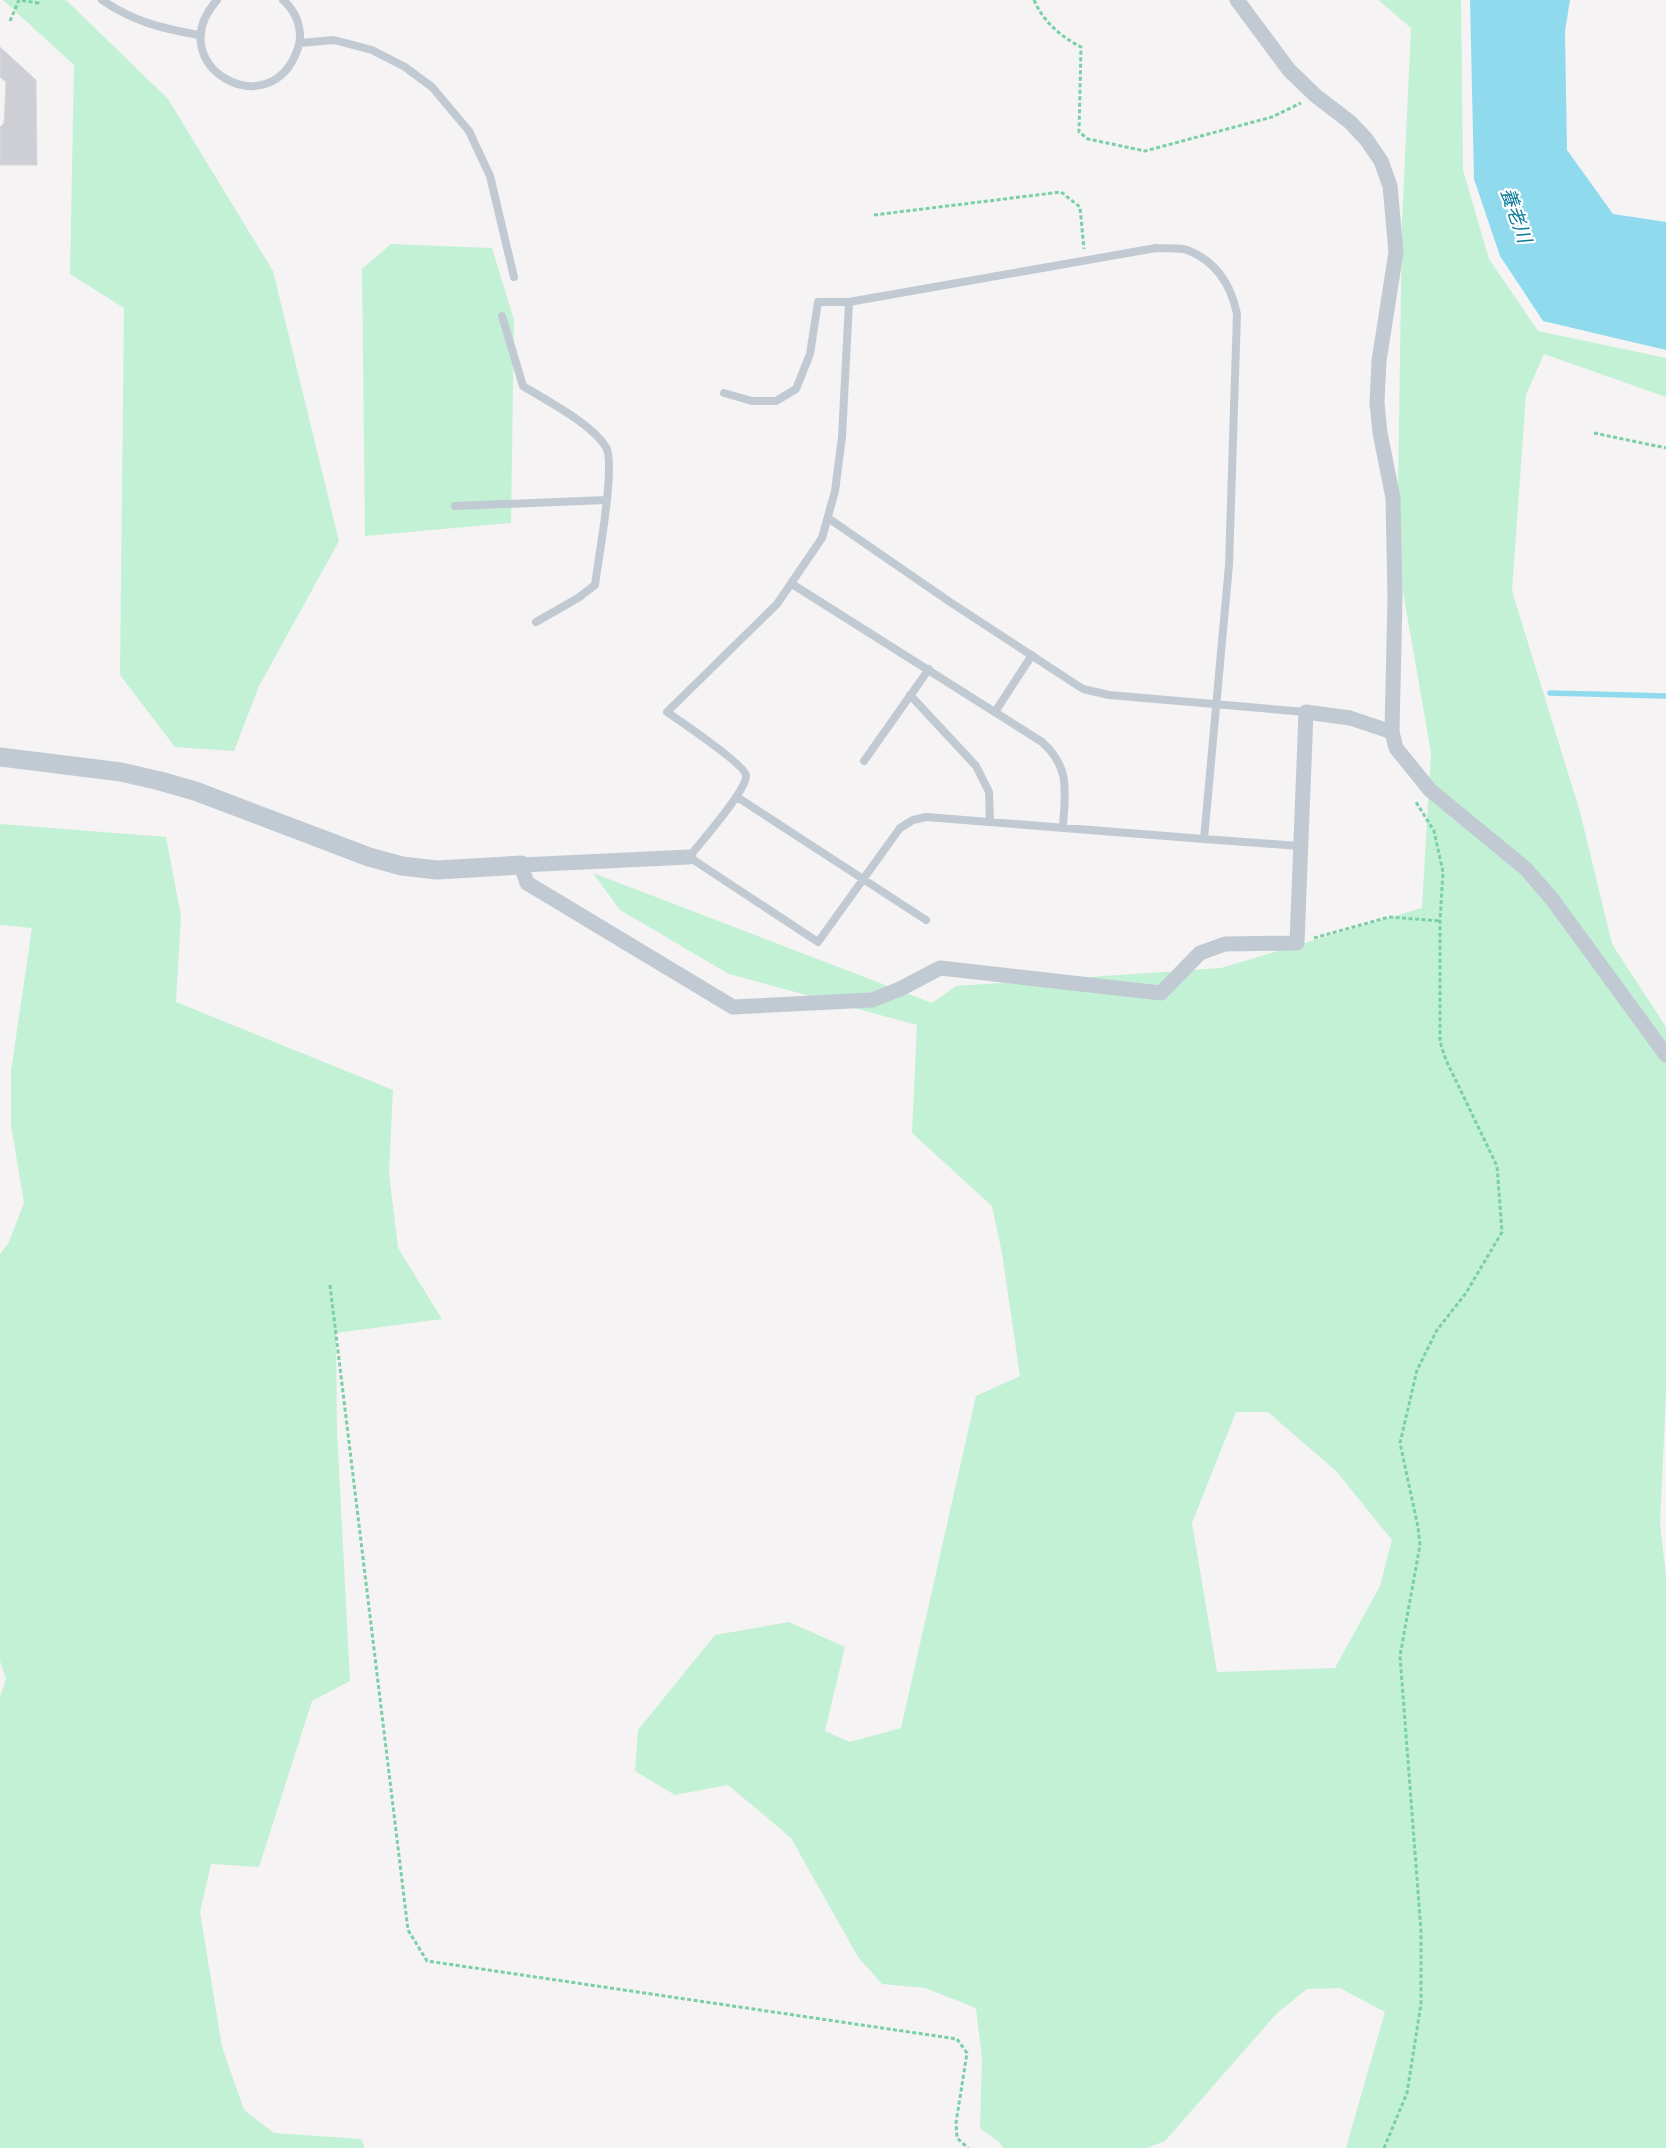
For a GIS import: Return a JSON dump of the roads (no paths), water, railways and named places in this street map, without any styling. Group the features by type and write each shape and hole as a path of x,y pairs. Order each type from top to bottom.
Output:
{"street":[{"path":"1237,0 1289,70 1316,96 1350,122 1366,139 1381,161 1390,186 1396,252 1379,361 1377,403 1380,433 1393,498 1395,598 1392,732 1396,748 1430,790 1526,869 1552,899 1666,1055"},
{"path":"521,865 527,883 733,1007 872,1000 900,989 940,968 1161,993 1200,953 1225,944 1296,943 1306,712 1350,718 1392,732"},
{"path":"0,757 96,768 160,781 195,791 368,857 402,866 437,870 689,857"}],"lane":[{"path":"102,0 132,18 162,29 199,35"},
{"path":"217,0 206,12 199,35 202,49 210,67 225,80 244,86 263,85 281,77 294,62 300,43 299,24 290,6 283,0"},
{"path":"300,43 334,40 372,50 405,67 432,87 469,131 490,176 514,277"},
{"path":"724,393 752,401 776,401 796,389 810,354 818,302 849,302 1156,248 1185,250 1206,259 1221,274 1232,293 1237,314 1229,566 1204,839"},
{"path":"849,302 842,437 835,491 822,538 777,604 667,712 742,768 746,774 745,784 689,857 818,942 900,828 913,820 926,817 1299,846"},
{"path":"502,316 523,386 584,424 606,447 608,463 606,500 595,585 578,598 536,622"},
{"path":"455,506 606,500"},
{"path":"828,518 1083,689 1109,695 1306,712"},
{"path":"792,584 929,669 1042,742 1054,752 1061,766 1066,784 1063,827"},
{"path":"995,712 1032,655"},
{"path":"864,761 929,669"},
{"path":"910,695 976,766 989,792 990,822"},
{"path":"736,796 926,920"}],"water":[{"name":"養老川","path":"1470,0 1570,0 1565,31 1567,150 1613,214 1666,222 1666,350 1543,321 1500,256 1474,179"}],"waterway":[{"path":"1550,693 1666,696"}]}
